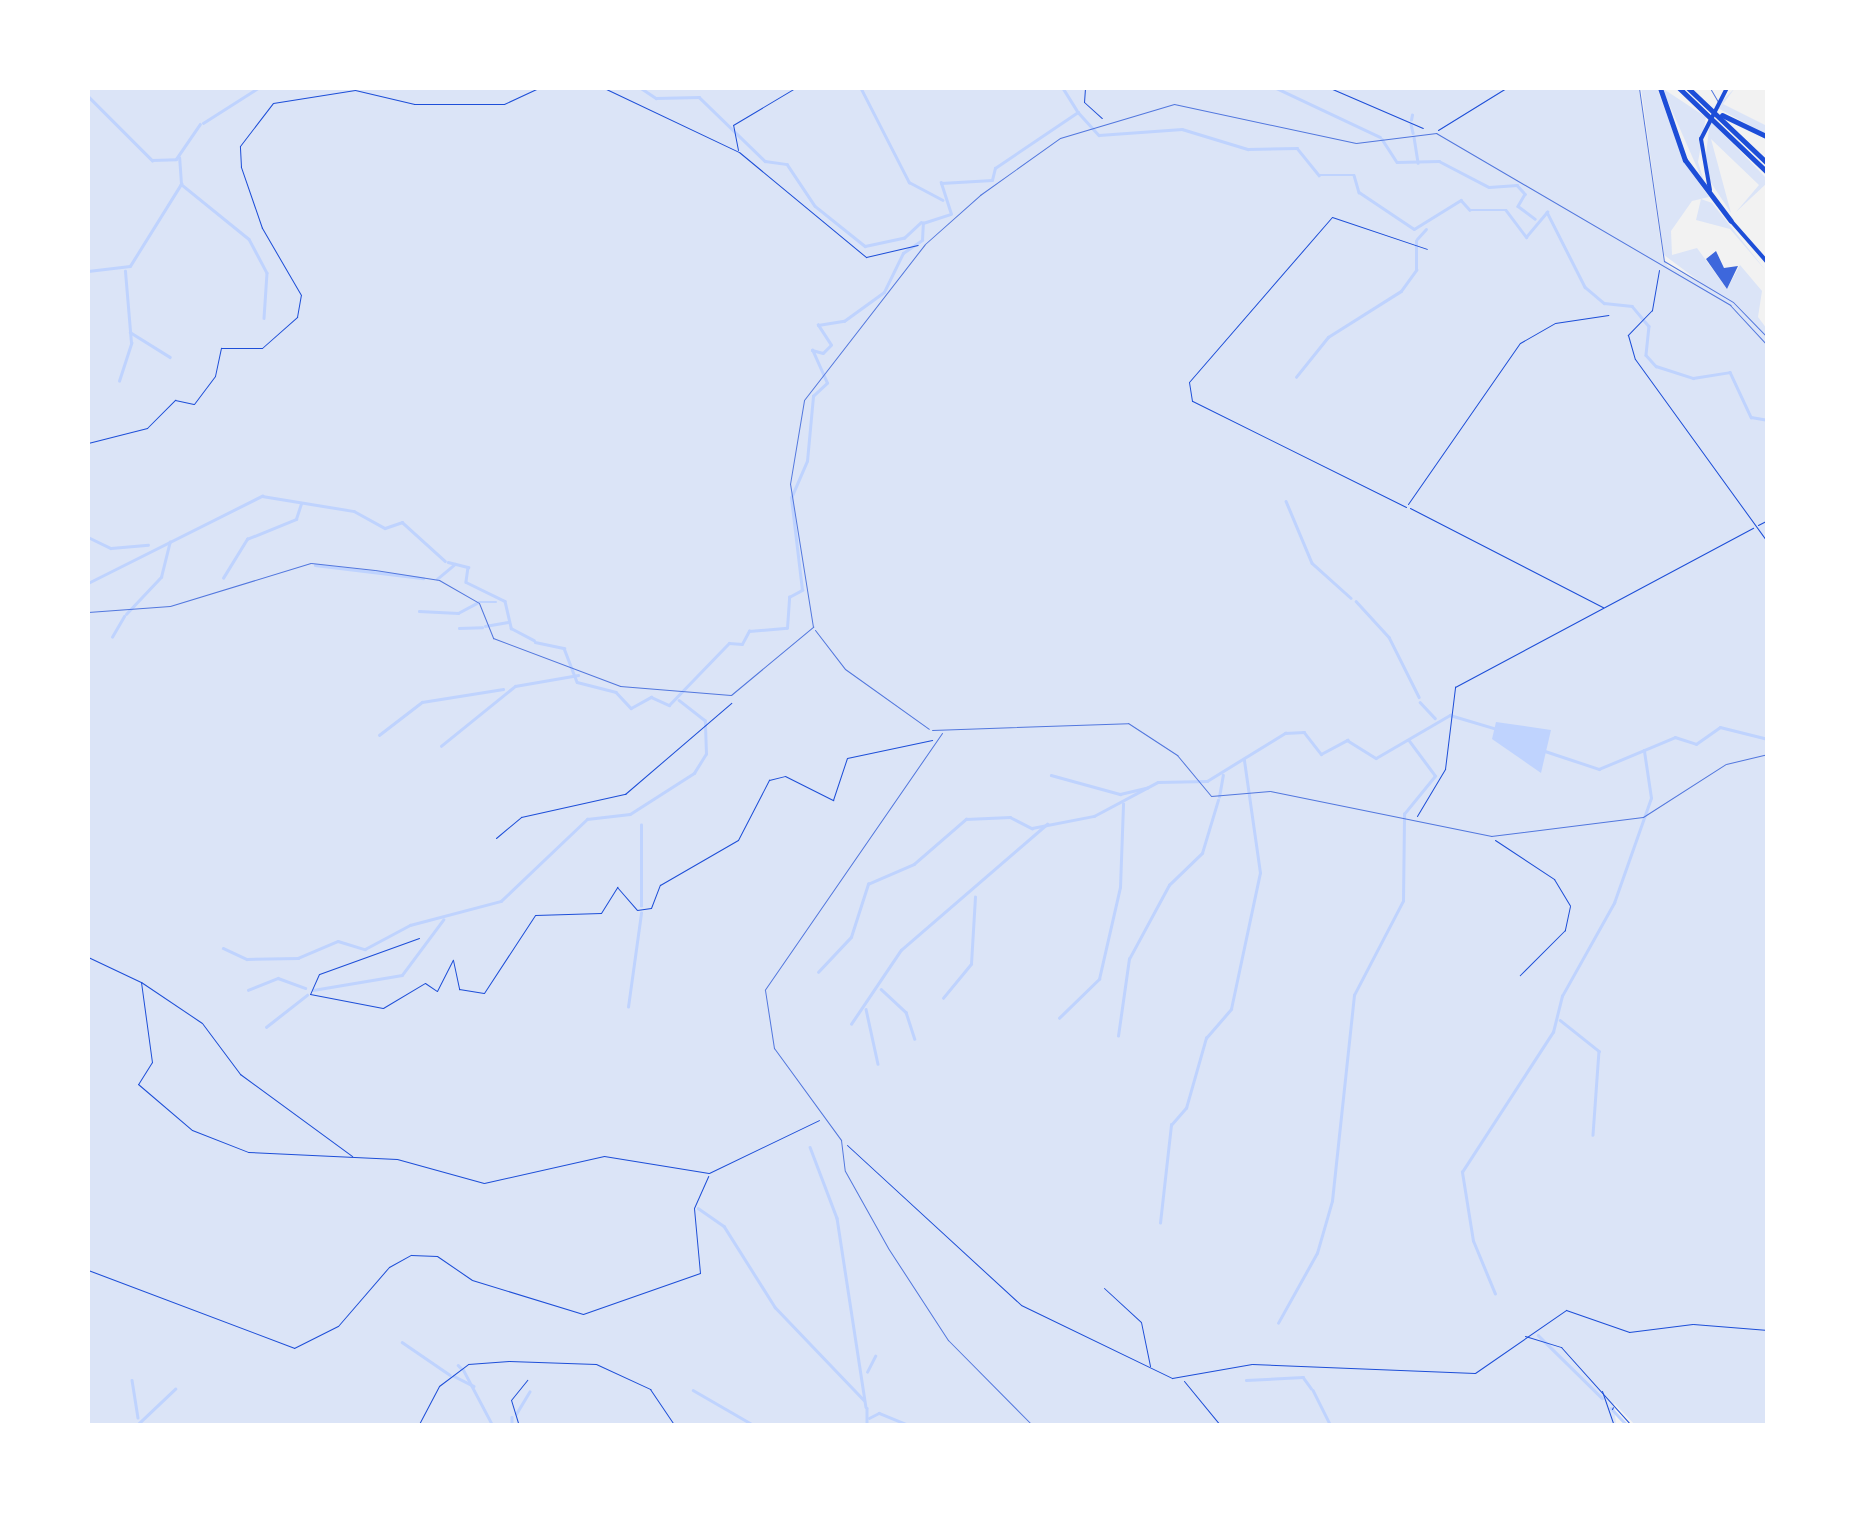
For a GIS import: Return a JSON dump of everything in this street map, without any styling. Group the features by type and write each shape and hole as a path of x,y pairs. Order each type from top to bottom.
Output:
{"highway":[{"path":"1660,88 1685,160 1732,221"},
{"path":"1679,88 1704,103"},
{"path":"1688,88 1768,164"},
{"path":"1720,118 1768,138"},
{"path":"1720,118 1768,173"}],"main road":[{"path":"1726,89 1700,158 1732,221 1768,262"}],"street":[{"path":"1640,88 1664,260 1733,302 1768,338"},
{"path":"1710,88 1718,102"},
{"path":"1768,346 1730,305 1659,267 1436,133 1356,142 1180,103 1094,124 1051,142 925,244 800,410 792,492 813,627 845,669 932,730 1128,723 1178,756 1198,787 1220,798 1245,794 1341,802 1407,825 1491,836 1644,816 1726,764 1768,754"},
{"path":"88,612 170,606 300,565 375,570 439,580 478,604 493,638 574,664 631,690 688,688 734,692 813,627"},
{"path":"932,730 935,739"},
{"path":"944,731 765,984 774,1048 806,1086 818,1120 841,1140 845,1171 948,1340 1033,1426"},
{"path":"888,1426 896,1426"}],"path":[{"path":"88,443 147,428 175,400 194,404 216,376 222,348 262,348 297,317 301,295 262,228 241,167 240,146 274,104 354,90 414,104 504,104 538,88"},
{"path":"604,88 740,152 866,256 916,245"},
{"path":"740,152 733,124 795,88"},
{"path":"1085,88 1084,102 1104,121"},
{"path":"1330,88 1429,132"},
{"path":"1436,133 1506,88"},
{"path":"1427,249 1332,217 1189,382 1192,401 1603,607"},
{"path":"1659,267 1645,318 1628,336 1643,373 1768,543"},
{"path":"1406,507 1520,343 1555,323 1608,316"},
{"path":"1407,825 1442,780 1456,718 1454,687 1768,520"},
{"path":"496,838 521,818 625,794 708,723 734,692"},
{"path":"418,938 319,974 310,994 383,1008 425,983 437,991 453,960 459,989 484,993 534,916 601,913 617,887 638,910 651,908 660,885 738,840 770,780 785,776 833,800 847,758 935,739"},
{"path":"1491,836 1568,898 1565,930 1520,976"},
{"path":"88,957 141,982 202,1022 240,1074 354,1158"},
{"path":"141,982 152,1062 138,1084 189,1128 248,1152 354,1158 484,1182 604,1156 709,1173 818,1120"},
{"path":"841,1140 1021,1305 1150,1369 1182,1379 1252,1364 1444,1378 1486,1370 1522,1336 1566,1310 1629,1332 1768,1330"},
{"path":"88,1270 294,1348 338,1326 411,1255 437,1256 472,1280 583,1314 700,1273 694,1208 709,1173"},
{"path":"1104,1288 1141,1322 1150,1369"},
{"path":"1522,1336 1545,1335 1611,1399 1632,1426"},
{"path":"418,1426 438,1386 468,1364 588,1363 650,1389 675,1426"},
{"path":"1182,1379 1221,1426"},
{"path":"519,1426 510,1400 527,1380"},
{"path":"1601,1389 1614,1426"},
{"path":"1605,1402 1611,1399"}],"shaded area":[{"path":"88,88 1639,88 1663,259 1668,266 1703,284 1664,255 1641,88 1657,88 1684,162 1709,197 1692,201 1671,231 1672,255 1697,248 1727,289 1740,265 1762,291 1758,317 1767,329 1767,1425 1635,1425 1614,1403 1616,1425 88,1425"},
{"path":"1662,88 1706,117 1698,162 1706,188"},
{"path":"1735,88 1723,104 1767,126 1767,135 1716,107"},
{"path":"1710,120 1767,179 1736,212 1759,185 1711,139 1731,213 1704,172"},
{"path":"1701,199 1712,203 1767,272 1730,229 1696,220"}],"water":[{"path":"1496,722 1551,730 1541,773 1492,739"}],"building":[{"path":"1716,251 1724,268 1738,266 1727,289 1706,259"}],"waterway":[{"path":"203,123 258,88"},
{"path":"641,88 656,98 699,97 765,161 787,164 815,206 865,246 904,238 921,222"},
{"path":"861,88 909,182 943,200"},
{"path":"1063,88 1077,110"},
{"path":"1276,88 1380,137"},
{"path":"88,96 152,160 176,159 200,124"},
{"path":"535,642 564,648 577,682 616,692 631,708 651,697 669,705 729,643 742,644 749,631 787,628 789,597 802,590 791,498 807,461 813,396 827,383 812,350 823,353 831,345 818,325 844,321 884,292 903,253 922,240 923,223 951,214 941,183 992,180 995,168 1078,112 1099,135 1182,129 1248,149 1297,148 1319,175 1354,175 1359,192 1414,229 1461,200 1470,210 1506,210 1526,237 1547,212 1585,287 1604,303 1632,306 1649,326 1646,355 1656,366 1693,378 1730,372 1751,417 1768,420"},
{"path":"1411,120 1412,115"},
{"path":"1411,124 1413,133"},
{"path":"1414,137 1418,163"},
{"path":"1382,139 1397,162 1439,161 1489,187 1517,185 1525,194 1518,206 1535,219"},
{"path":"88,271 130,266 181,184 179,158"},
{"path":"181,184 249,239 267,273 264,318"},
{"path":"1417,239 1426,229"},
{"path":"1296,377 1328,337 1401,291 1416,270 1416,241"},
{"path":"119,381 131,343 125,271"},
{"path":"130,332 170,357"},
{"path":"88,583 262,496 354,511 385,528 402,522 445,561"},
{"path":"1286,501 1312,563 1351,598"},
{"path":"223,578 247,539 296,519 301,504"},
{"path":"88,537 111,548 148,545"},
{"path":"126,614 161,577 170,542"},
{"path":"448,562 468,567 466,582 505,601 511,628 534,640"},
{"path":"437,579 455,564"},
{"path":"315,565 423,578"},
{"path":"1356,601 1389,637 1419,697"},
{"path":"479,602 496,602"},
{"path":"419,611 458,613 477,603"},
{"path":"112,637 124,616"},
{"path":"485,626 508,622"},
{"path":"459,628 482,627"},
{"path":"441,746 515,686 578,675"},
{"path":"379,735 422,702 503,689"},
{"path":"223,948 247,959 298,958 338,941 365,949 410,925 501,901 587,819 630,814 694,773 706,754 705,721 679,701"},
{"path":"1420,702 1435,718"},
{"path":"818,972 851,937 868,884 914,864 966,819 1010,817 1032,828 1094,816 1158,782 1207,781 1285,733 1304,732 1321,754 1347,740 1376,758 1450,715 1497,729"},
{"path":"1545,751 1599,769 1675,737 1696,744 1720,727 1768,739"},
{"path":"1278,1323 1317,1253 1332,1201 1354,995 1403,901 1404,814 1435,776 1409,741"},
{"path":"1495,1294 1473,1241 1462,1172 1553,1032 1562,996 1614,903 1651,798 1644,751"},
{"path":"1160,1223 1171,1125 1186,1108 1206,1038 1231,1009 1260,873 1244,760"},
{"path":"1051,775 1120,794 1147,788"},
{"path":"1219,797 1223,775"},
{"path":"1118,1036 1129,959 1169,885 1202,853 1218,800"},
{"path":"1059,1018 1099,979 1120,887 1123,804"},
{"path":"851,1024 901,950 1047,824"},
{"path":"641,825 641,906"},
{"path":"943,998 971,964 975,897"},
{"path":"628,1007 641,913"},
{"path":"313,990 402,975 443,920"},
{"path":"248,990 278,978 305,988"},
{"path":"881,989 906,1012 915,1039"},
{"path":"266,1027 307,995"},
{"path":"866,1009 878,1064"},
{"path":"1560,1020 1599,1051 1593,1135"},
{"path":"810,1147 837,1218 866,1407"},
{"path":"698,1208 724,1226 775,1307 864,1400"},
{"path":"1538,1335 1602,1398"},
{"path":"402,1342 450,1375"},
{"path":"867,1372 875,1356"},
{"path":"458,1365 461,1368"},
{"path":"463,1369 493,1426"},
{"path":"454,1376 474,1386"},
{"path":"1246,1380 1303,1377 1311,1388"},
{"path":"132,1380 138,1418"},
{"path":"136,1426 175,1389"},
{"path":"693,1390 755,1426"},
{"path":"1313,1390 1331,1426"},
{"path":"516,1414 529,1392"},
{"path":"867,1408 867,1426"},
{"path":"1611,1408 1628,1426"},
{"path":"869,1418 879,1413 911,1426"},
{"path":"512,1417 512,1426"}]}
